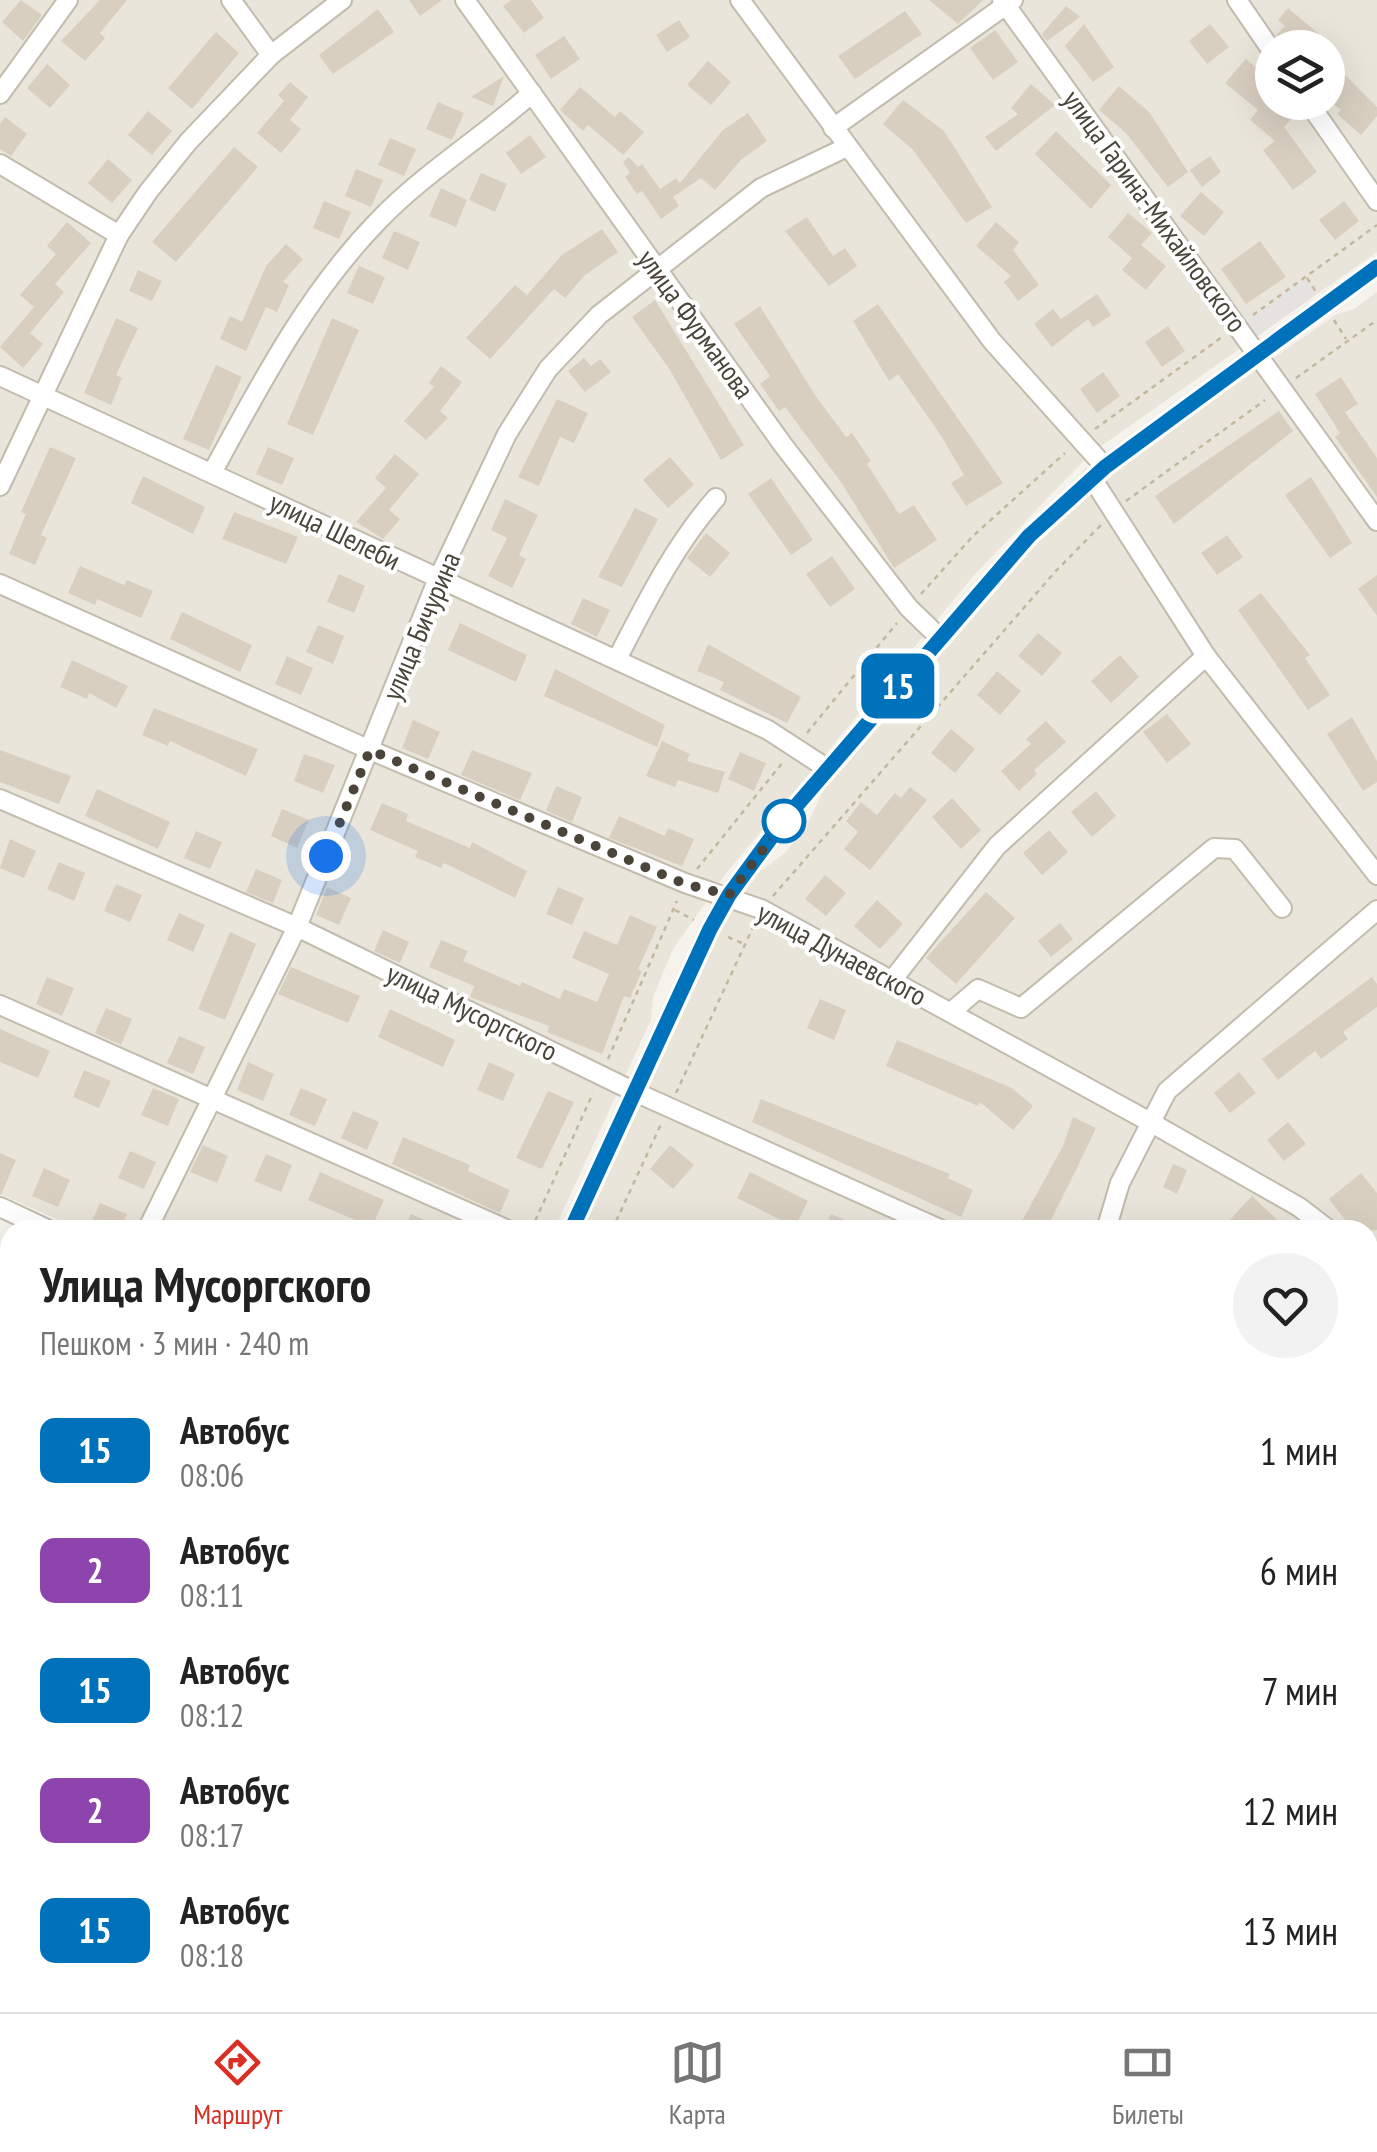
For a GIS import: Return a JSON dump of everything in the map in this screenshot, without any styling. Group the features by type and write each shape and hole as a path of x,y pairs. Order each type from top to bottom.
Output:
{"street":[{"path":"0,94 68,0"},
{"path":"231,0 271,56"},
{"path":"0,486 120,235 188,142 271,56 342,0"},
{"name":"улица Фурманова","path":"466,0 783,445 909,608 939,637"},
{"path":"740,0 992,341 1099,473 1115,512 1206,656 1377,876"},
{"path":"1237,0 1258,30"},
{"path":"833,128 1007,2"},
{"name":"улица Гарина-Михайловского","path":"1007,2 1377,521"},
{"path":"213,471 290,332 331,272 409,192 532,93"},
{"path":"1320,120 1377,202"},
{"name":"улица Бичурина","path":"153,1220 297,926 437,581 507,434 548,369 600,315 760,188 847,148"},
{"path":"0,164 120,235"},
{"path":"577,1220 729,895 828,769 1029,536 1099,473 1258,352 1377,268"},
{"name":"улица Шелеби","path":"0,376 213,471 437,581 768,730 828,769"},
{"path":"617,659 654,588 695,522 716,498"},
{"name":"улица Дунаевского","path":"0,584 370,750 685,884 729,895 761,909 1150,1122 1299,1206 1316,1220"},
{"path":"890,983 997,846 1206,656"},
{"name":"улица Мусоргского","path":"0,799 297,926 636,1092 920,1220"},
{"path":"951,1012 978,989 1021,1008 1214,848 1235,849 1282,908"},
{"path":"1109,1220 1120,1183 1167,1090 1377,910"},
{"path":"0,1004 486,1220"},
{"path":"0,1207 28,1220"}],"path":[{"path":"617,1220 761,909 1054,572 1115,512 1377,320"}],"shaded area":[{"path":"0,0 1377,0 1377,252 1090,454 976,573 727,872 673,949 653,997 651,1020 559,1220 58,1220 0,1194"},
{"path":"1304,280 1315,295 1253,339 1242,325"},
{"path":"1377,292 1377,1220 586,1220 715,940 751,878 785,853 806,827 823,791 1037,544 1126,462 1335,315 1354,309"}],"building":[{"path":"21,0 42,15 23,41 2,22"},
{"path":"100,0 127,0 100,33 105,38 85,61 61,41"},
{"path":"409,0 442,0 420,16"},
{"path":"511,0 531,0 544,18 524,33 503,6"},
{"path":"929,0 983,0 958,24"},
{"path":"1066,6 1080,17 1047,41 1042,34"},
{"path":"1288,8 1314,30 1281,30 1285,26 1278,20"},
{"path":"378,9 394,32 333,74 319,55"},
{"path":"905,11 922,34 855,79 838,56"},
{"path":"679,20 690,37 667,52 656,35"},
{"path":"1084,24 1114,67 1093,82 1065,46"},
{"path":"1210,24 1229,47 1207,64 1189,41"},
{"path":"995,30 1018,62 993,80 970,48"},
{"path":"216,32 239,53 192,109 168,88"},
{"path":"564,36 580,59 551,79 535,55"},
{"path":"1246,59 1255,67 1255,108 1225,83"},
{"path":"708,61 731,82 711,105 687,85"},
{"path":"47,64 70,85 50,108 27,88"},
{"path":"1345,75 1377,107 1377,116 1361,135 1344,120"},
{"path":"504,76 493,106 471,97"},
{"path":"290,82 308,97 290,120 301,129 281,153 257,133 284,101 278,95"},
{"path":"1031,84 1055,105 996,151 985,137 1018,114 1011,108"},
{"path":"1119,86 1149,112 1188,172 1168,187 1126,133 1099,110"},
{"path":"580,87 615,117 620,111 644,132 623,155 588,125 583,131 560,110"},
{"path":"903,100 944,131 992,207 966,223 913,150 883,124"},
{"path":"438,102 464,113 452,140 426,129"},
{"path":"148,111 172,131 152,155 128,135"},
{"path":"748,113 767,141 742,159 715,190 701,178 673,197 679,206 661,219 642,191 637,194 625,177 630,173 623,162 629,157 638,167 642,164 660,189 676,178 680,183 723,130"},
{"path":"1255,114 1255,120 1290,120 1284,127 1317,172 1293,190 1263,150 1275,141 1250,120"},
{"path":"5,117 27,134 11,156 0,149 0,124"},
{"path":"1056,131 1111,185 1091,209 1035,154"},
{"path":"530,135 546,157 521,174 506,153"},
{"path":"390,138 416,149 404,176 378,165"},
{"path":"234,147 258,167 176,262 152,242"},
{"path":"1210,156 1221,172 1202,187 1190,170"},
{"path":"108,159 132,180 112,203 88,183"},
{"path":"356,169 383,180 371,207 345,196"},
{"path":"481,173 507,184 495,212 469,200"},
{"path":"441,188 467,200 456,227 429,216"},
{"path":"1201,192 1224,212 1204,236 1180,216"},
{"path":"324,201 351,212 339,239 313,228"},
{"path":"1344,201 1359,221 1335,240 1319,220"},
{"path":"1128,213 1152,233 1141,245 1166,266 1146,290 1122,270 1132,258 1108,237"},
{"path":"807,217 833,256 845,248 857,266 829,286 785,231"},
{"path":"67,222 91,243 55,284 64,292 30,333 43,344 23,368 0,347 34,307 20,295 56,254 47,246"},
{"path":"996,222 1019,242 1013,250 1039,285 1018,301 1004,282 1011,276 976,246"},
{"path":"602,229 618,252 585,275 565,298 554,289 490,359 466,338 515,285 527,295 562,255"},
{"path":"394,231 420,242 408,270 382,258"},
{"path":"1260,241 1286,277 1246,304 1221,269"},
{"path":"286,244 303,259 283,282 289,285 277,312 266,307 246,351 220,339 230,316 242,322 266,266"},
{"path":"359,266 385,277 373,304 347,293"},
{"path":"138,270 162,281 152,301 129,291"},
{"path":"1097,294 1111,315 1093,327 1088,319 1052,347 1034,324 1053,309 1061,319"},
{"path":"655,300 744,445 721,460 670,370 632,317"},
{"path":"878,304 1003,483 966,506 951,483 964,475 940,434 898,374 889,381 853,321"},
{"path":"760,306 815,395 846,437 852,433 871,461 867,464 899,514 914,505 937,540 894,568 841,482 785,407 779,411 760,384 770,376 734,324"},
{"path":"116,318 138,328 116,375 122,378 111,405 84,393"},
{"path":"332,318 359,330 313,435 287,424"},
{"path":"1168,326 1185,351 1162,367 1145,342"},
{"path":"584,358 591,366 600,359 611,372 585,392 568,371"},
{"path":"216,365 242,377 209,450 183,439"},
{"path":"441,366 462,382 440,411 448,418 426,440 404,421 434,387 429,383"},
{"path":"1103,372 1120,396 1097,413 1080,389"},
{"path":"1341,377 1358,404 1345,412 1377,458 1377,497 1335,437 1340,433 1315,394"},
{"path":"557,399 588,413 574,443 560,437 539,486 518,477"},
{"path":"1279,411 1293,431 1174,524 1155,496"},
{"path":"50,447 76,458 41,535 47,538 35,565 9,554 26,514 21,512"},
{"path":"268,447 294,458 282,485 256,474"},
{"path":"395,454 419,474 389,510 400,519 383,539 356,522 386,488 375,478"},
{"path":"670,457 694,485 668,508 643,480"},
{"path":"143,476 205,507 193,534 131,503"},
{"path":"1311,477 1352,543 1330,558 1285,495"},
{"path":"771,478 813,540 791,555 748,494"},
{"path":"505,499 538,515 519,555 526,559 512,588 488,576 507,538 491,530"},
{"path":"635,508 658,519 622,587 598,577"},
{"path":"234,512 298,537 286,564 222,539"},
{"path":"706,533 730,553 710,577 687,558"},
{"path":"1227,535 1243,557 1217,575 1201,553"},
{"path":"832,556 855,589 830,607 806,574"},
{"path":"80,566 124,585 127,580 153,591 141,618 97,599 95,605 68,593"},
{"path":"339,574 365,586 354,613 327,602"},
{"path":"1377,575 1377,616 1358,589"},
{"path":"1261,593 1310,655 1305,658 1330,695 1308,710 1238,610"},
{"path":"583,598 610,610 597,637 571,624"},
{"path":"182,612 252,645 240,672 170,639"},
{"path":"460,623 527,655 516,682 448,650"},
{"path":"318,625 344,636 333,664 306,652"},
{"path":"1038,633 1062,653 1042,676 1018,656"},
{"path":"708,644 801,697 787,723 720,690 724,682 697,671"},
{"path":"1120,655 1139,677 1111,703 1091,681"},
{"path":"287,656 313,668 301,695 275,684"},
{"path":"72,660 128,686 116,708 89,693 87,699 60,687"},
{"path":"555,669 665,725 657,747 544,696"},
{"path":"997,671 1021,691 1000,715 977,695"},
{"path":"154,708 258,749 246,776 170,741 168,746 142,735"},
{"path":"1167,714 1191,744 1167,763 1143,732"},
{"path":"1352,717 1377,761 1377,782 1363,791 1327,734"},
{"path":"413,720 440,732 428,759 402,748"},
{"path":"1046,721 1066,742 1034,770 1037,774 1019,791 1001,771 1031,744 1026,739"},
{"path":"951,729 975,749 955,773 931,753"},
{"path":"662,741 690,754 687,761 725,772 718,793 678,780 675,787 646,776"},
{"path":"0,750 71,776 59,804 0,782"},
{"path":"472,750 532,773 520,800 461,775"},
{"path":"740,752 766,763 754,791 728,779"},
{"path":"304,754 335,765 323,793 294,781"},
{"path":"556,786 582,797 572,822 546,811"},
{"path":"910,787 927,800 870,870 844,849 858,832 846,821 861,802 877,815 895,793 901,798"},
{"path":"97,789 170,822 158,849 85,816"},
{"path":"1096,791 1116,816 1092,837 1071,812"},
{"path":"952,798 981,830 961,849 932,817"},
{"path":"382,803 408,814 406,821 470,848 472,842 527,871 515,898 444,863 441,868 415,857 418,851 370,830"},
{"path":"282,809 309,820 297,848 271,836"},
{"path":"619,816 665,836 668,828 694,839 682,866 609,838"},
{"path":"1049,830 1068,852 1042,875 1023,853"},
{"path":"196,831 222,842 210,869 184,858"},
{"path":"10,839 36,851 24,878 0,868"},
{"path":"59,862 85,873 74,901 47,889"},
{"path":"256,869 282,880 273,903 246,892"},
{"path":"825,875 846,893 826,916 805,899"},
{"path":"116,884 142,895 130,922 104,911"},
{"path":"327,887 351,898 339,925 316,915"},
{"path":"558,887 584,898 572,925 546,914"},
{"path":"986,892 1015,918 956,984 926,958"},
{"path":"877,900 903,924 880,949 854,926"},
{"path":"179,913 205,925 193,952 167,940"},
{"path":"630,915 657,927 638,969 642,971 630,998 624,996 602,1054 547,1032 549,1026 470,997 474,986 429,967 441,940 468,951 463,961 520,986 522,982 560,999 564,989 597,1002 609,974 572,958 584,931 617,945"},
{"path":"1060,923 1073,939 1051,957 1038,941"},
{"path":"383,930 409,942 400,963 374,951"},
{"path":"230,932 256,944 225,1020 198,1009"},
{"path":"291,967 360,996 348,1023 278,994"},
{"path":"47,977 74,988 62,1016 36,1004"},
{"path":"1372,977 1377,984 1377,1007 1343,1032 1348,1039 1321,1059 1315,1051 1278,1080 1262,1059"},
{"path":"820,999 846,1010 834,1040 807,1028"},
{"path":"106,1008 132,1019 121,1045 95,1033"},
{"path":"390,1009 455,1040 443,1067 378,1037"},
{"path":"0,1029 50,1051 38,1078 0,1062"},
{"path":"179,1036 205,1047 193,1074 167,1063"},
{"path":"897,1040 1012,1088 1033,1106 1013,1130 980,1102 978,1106 886,1066"},
{"path":"248,1062 274,1074 263,1101 237,1090"},
{"path":"489,1062 515,1074 503,1101 477,1090"},
{"path":"84,1070 111,1081 99,1108 73,1097"},
{"path":"1239,1072 1256,1093 1230,1113 1214,1093"},
{"path":"153,1088 179,1099 168,1126 141,1115"},
{"path":"301,1088 327,1099 315,1126 289,1115"},
{"path":"548,1091 574,1102 542,1169 516,1158"},
{"path":"761,1099 950,1174 948,1178 973,1190 961,1217 752,1122"},
{"path":"353,1111 379,1122 367,1150 341,1138"},
{"path":"1073,1117 1096,1128 1051,1220 1022,1220 1063,1146"},
{"path":"1288,1122 1306,1144 1284,1161 1267,1140"},
{"path":"403,1137 470,1165 468,1171 510,1190 500,1213 392,1164"},
{"path":"203,1145 228,1156 217,1183 190,1172"},
{"path":"670,1145 694,1165 673,1189 650,1169"},
{"path":"130,1151 156,1162 144,1189 118,1178"},
{"path":"0,1153 16,1160 1,1195 0,1195"},
{"path":"266,1154 292,1165 281,1192 254,1181"},
{"path":"1173,1164 1187,1170 1177,1194 1163,1187"},
{"path":"44,1168 70,1180 58,1207 32,1196"},
{"path":"320,1172 384,1200 375,1220 355,1220 308,1200"},
{"path":"750,1172 808,1201 798,1220 781,1220 737,1198"},
{"path":"1361,1173 1377,1193 1377,1220 1345,1220 1329,1199"},
{"path":"1252,1196 1277,1220 1230,1220"},
{"path":"100,1203 127,1214 124,1220 92,1220"}],"bus line":[{"name":"15","path":"576,1220 710,929 752,861 784,820 1029,536 1105,467 1377,267"}],"route":[{"path":"326,856 370,750 685,884 729,895 784,821"}]}
